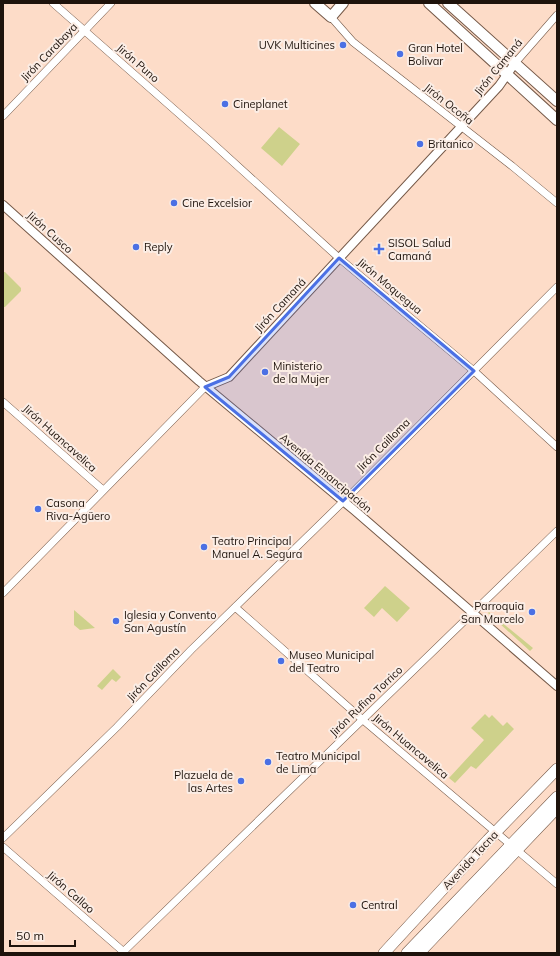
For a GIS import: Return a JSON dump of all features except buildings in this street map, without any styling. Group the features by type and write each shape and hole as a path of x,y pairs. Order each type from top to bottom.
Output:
{"main road":[{"path":"315,3 331,18 343,3"},
{"path":"429,3 557,120"},
{"path":"448,3 557,100"},
{"name":"Avenida Tacna","path":"384,953 494,831 557,769"},
{"name":"Avenida Tacna","path":"419,953 514,848 557,797"},
{"name":"Avenida Tacna","path":"407,953 557,808"}],"street":[{"name":"Jirón Puno","path":"53,3 209,140"},
{"name":"Jirón Carabaya","path":"3,116 111,3"},
{"name":"Jirón Camaná","path":"3,593 205,387 229,377 499,86 508,74 514,62 557,15"},
{"name":"Jirón Ocoña","path":"331,18 353,42 557,203"},
{"name":"Jirón Moquegua","path":"209,140 339,258 474,371 557,447"},
{"name":"Jirón Cusco","path":"3,205 82,275"},
{"name":"Avenida Emancipación","path":"82,275 205,387 343,501 557,686"},
{"name":"Jirón Cailloma","path":"3,838 117,727 235,606 343,501 557,287"},
{"name":"Jirón Huancavelica","path":"3,402 103,490"},
{"name":"Jirón Rufino Torrico","path":"124,953 557,531"},
{"name":"Jirón Huancavelica","path":"235,606 363,720 557,884"},
{"name":"Jirón Callao","path":"3,847 124,953"}],"highlighted area":[{"path":"339,258 474,371 343,501 205,387 229,377"}],"green space":[{"path":"279,127 300,144 282,166 261,148"},
{"path":"3,272 5,272 21,288 21,291 5,307 3,307"},
{"path":"385,586 410,608 397,622 382,608 374,617 364,608"},
{"path":"74,610 95,628 80,630 74,625"},
{"path":"489,612 533,648 530,651 488,613"},
{"path":"113,669 121,677 116,682 112,679 102,690 97,686"},
{"path":"485,714 489,718 492,715 503,726 507,722 514,729 476,769 471,766 455,783 449,778 484,740 471,728"}],"place":[{"name":"UVK Multicines","path":"343,45"},
{"name":"Gran Hotel Bolivar","path":"400,54"},
{"name":"Cineplanet","path":"225,104"},
{"name":"Britanico","path":"420,144"},
{"name":"Cine Excelsior","path":"174,203"},
{"name":"Reply","path":"136,247"},
{"name":"SISOL Salud Camaná","path":"379,249"},
{"name":"Ministerio de la Mujer","path":"265,372"},
{"name":"Casona Riva-Agüero","path":"38,509"},
{"name":"Teatro Principal Manuel A. Segura","path":"204,547"},
{"name":"Parroquia San Marcelo","path":"532,612"},
{"name":"Iglesia y Convento San Agustín","path":"116,621"},
{"name":"Museo Municipal del Teatro","path":"281,661"},
{"name":"Teatro Municipal de Lima","path":"268,762"},
{"name":"Plazuela de las Artes","path":"241,781"},
{"name":"Central","path":"353,905"}]}
